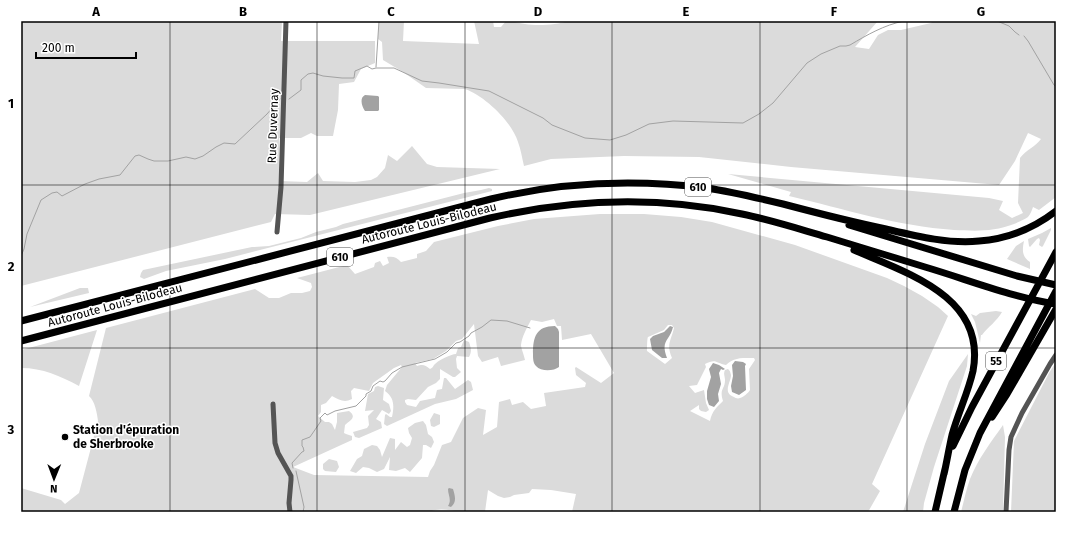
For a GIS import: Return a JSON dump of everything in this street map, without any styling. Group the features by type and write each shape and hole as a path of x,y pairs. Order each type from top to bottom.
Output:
{"highway":[{"name":"Autoroute Louis-Bilodeau","path":"21,321 461,206 530,191 584,184 657,184 691,186 724,191 784,204"},
{"name":"Autoroute Louis-Bilodeau","path":"21,341 485,220 554,206 617,202 650,202 690,205 755,216 825,237"},
{"path":"784,204 894,231 960,242 987,240 1009,235 1034,225 1056,211"},
{"path":"784,204 1024,278 1056,285"},
{"path":"825,237 1015,295 1056,304"},
{"path":"825,237 928,284 951,301 965,319 973,342 973,368 952,435 944,474"},
{"name":"55","path":"934,512 944,474 955,442 965,420 1056,252"},
{"name":"55","path":"954,512 961,483 975,444 993,407 1056,291"},
{"path":"975,444 1007,394 1056,309"}],"street":[{"name":"Rue Duvernay","path":"277,232 281,186 286,21"},
{"path":"1006,512 1008,450 1011,437 1016,424 1056,355"},
{"path":"273,404 276,448 291,476 289,503 290,512"}],"shaded area":[{"path":"21,21 282,21 281,41 375,41 375,63 361,69 354,82 339,84 338,110 333,136 317,136 311,133 301,138 279,138 279,181 307,182 318,173 323,181 355,182 371,180 377,177 385,168 388,155 397,161 412,146 427,164 437,167 500,169 310,215 275,214 271,222 21,286"},
{"path":"379,21 404,21 403,41 479,44 474,21 493,21 494,27 501,27 506,21 530,25 541,25 568,21 878,21 855,47 869,49 878,35 888,30 901,30 931,23 933,21 1056,21 1056,197 1039,210 1033,207 1028,217 1006,227 970,231 954,230 891,221 789,196 791,192 728,174 989,198 1003,201 999,210 1012,218 1023,213 1018,203 1020,158 1041,139 1028,133 1015,161 999,185 791,167 699,157 624,156 551,159 524,166 515,134 504,118 481,97 465,89 426,88 383,60 382,42 378,39"},
{"path":"365,95 379,97 378,111 365,111 362,105 362,98"},
{"path":"489,188 492,189 492,191 225,259 166,271 144,279 140,277 143,270 252,247 269,246 301,238 343,224"},
{"path":"600,214 644,214 681,217 712,222 795,245 887,278 922,296 938,307 948,316 872,484 880,491 868,512 572,512 576,494 532,489 529,493 504,498 488,490 485,512 441,510 430,512 21,512 21,488 61,500 65,504 79,493 98,421 94,404 89,396 106,328 255,289 269,298 279,298 291,293 310,291 312,287 311,283 297,278 347,265 355,274 374,267 375,263 380,261 383,266 389,263 387,257 395,257 401,262 417,258 417,254 426,251 434,242 498,226 534,219","holes":["554,319 557,326 561,326 562,340 591,334 614,373 601,383 576,367 576,375 586,383 585,387 544,393 546,406 531,409 523,402 512,405 510,399 499,402 497,427 483,435 486,410 478,408 463,418 451,442 442,445 428,477 314,475 293,467 352,440 352,436 344,433 345,425 353,417 349,411 337,413 335,430 332,424 325,422 318,416 321,412 321,405 326,403 332,396 344,401 352,399 351,391 354,388 369,391 373,383 394,368 401,365 402,367 387,385 385,391 391,397 393,406 392,417 386,414 385,415 384,424 387,426 435,404 456,399 473,390 471,382 468,380 455,389 446,378 444,378 442,389 437,390 435,398 420,401 416,407 407,405 405,402 405,400 408,399 416,400 428,387 436,383 440,379 440,369 453,377 461,372 457,368 456,359 457,356 469,357 471,353 469,342 464,340 461,347 458,348 456,354 441,360 430,369 424,365 417,366 415,363 433,359 446,351 456,341 462,339 474,324 478,356 482,362 498,357 501,366 525,360 521,345 522,338 531,320 542,322","668,325 672,325 674,328 669,346 672,358 665,364 647,351 647,342 648,337 664,330","740,358 754,358 755,360 749,369 750,390 747,394 743,397 735,398 728,393 731,378 730,371 728,369 725,370 724,373 725,383 722,391 723,401 713,412 710,421 690,411 699,405 699,409 701,411 706,412 709,410 706,403 704,390 695,393 689,386 697,385 706,367 705,364 714,361 726,365"]},
{"path":"1051,228 1042,247 1039,245 1039,238 1030,247 1029,246 1028,239"},
{"path":"1024,241 1023,253 1025,258 1030,262 1030,269 1007,259 1016,246"},
{"path":"80,288 88,288 89,293 30,307"},
{"path":"996,311 1002,312 981,335 980,343 975,322 971,314 976,316 980,313"},
{"path":"555,326 559,332 559,367 551,370 544,370 538,368 533,360 535,338 540,330"},
{"path":"670,326 673,327 672,332 665,344 667,358 662,358 652,350 650,339 653,336 664,332"},
{"path":"97,330 79,386 51,373 37,369 21,368 21,350"},
{"path":"968,354 967,366 934,467 923,512 903,512 925,444 949,381"},
{"path":"735,361 746,364 746,390 739,395 732,392 731,386 733,376 732,365"},
{"path":"1056,362 1056,512 1011,512 1014,441"},
{"path":"713,363 725,369 721,369 719,373 721,384 718,394 719,401 714,407 709,405 707,399 707,391 711,377 709,369"},
{"path":"378,386 384,388 383,400 389,404 391,411 389,414 382,410 376,419 381,422 382,428 359,438 355,437 353,432 367,428 369,425 368,416 374,410 365,411 368,394 374,391 375,387"},
{"path":"434,413 440,415 440,424 434,427 431,426 430,420"},
{"path":"423,421 426,425 428,434 432,437 434,442 431,448 423,445 422,458 410,472 405,468 396,471 389,470 390,457 384,469 377,472 363,467 356,473 350,471 357,459 362,456 364,449 372,445 377,446 382,457 390,438 395,439 395,450 401,442 407,447 410,445 412,438 408,428 415,423"},
{"path":"1003,425 1005,437 1003,512 961,512 967,487 973,472"},
{"path":"329,459 337,461 339,467 336,472 325,471 323,469 323,464"},
{"path":"449,488 453,489 455,496 455,501 451,507 448,506 450,502"}],"waterway":[{"path":"376,67 379,21"},
{"path":"289,99 301,90 301,80 308,74 313,73 323,76 354,78 355,71 367,66 372,69 394,68 422,81 489,91 543,118 552,125 585,138 610,140 626,135 649,124 673,121 743,123 759,114 773,103 807,63 821,54 840,46 850,45 869,34 904,21"},
{"path":"997,21 1009,26 1019,35"},
{"path":"1024,36 1056,87"},
{"path":"21,256 27,234 41,200 52,193 57,192 62,196 85,184 99,179 120,175 135,156 139,155 154,161 168,161 186,157 195,159 203,156 224,143 235,144 267,114 280,99"},
{"path":"293,468 292,463 304,451 302,440 310,437 321,421 320,418 325,413 327,415 335,411 356,406 366,396 366,394 371,391 373,386 380,381 385,381 392,373 402,367 435,359 491,320 507,321 530,328"},
{"path":"296,471 304,507 303,512"}],"place":[{"name":"Station d'épuration de Sherbrooke","path":"65,437"}]}
